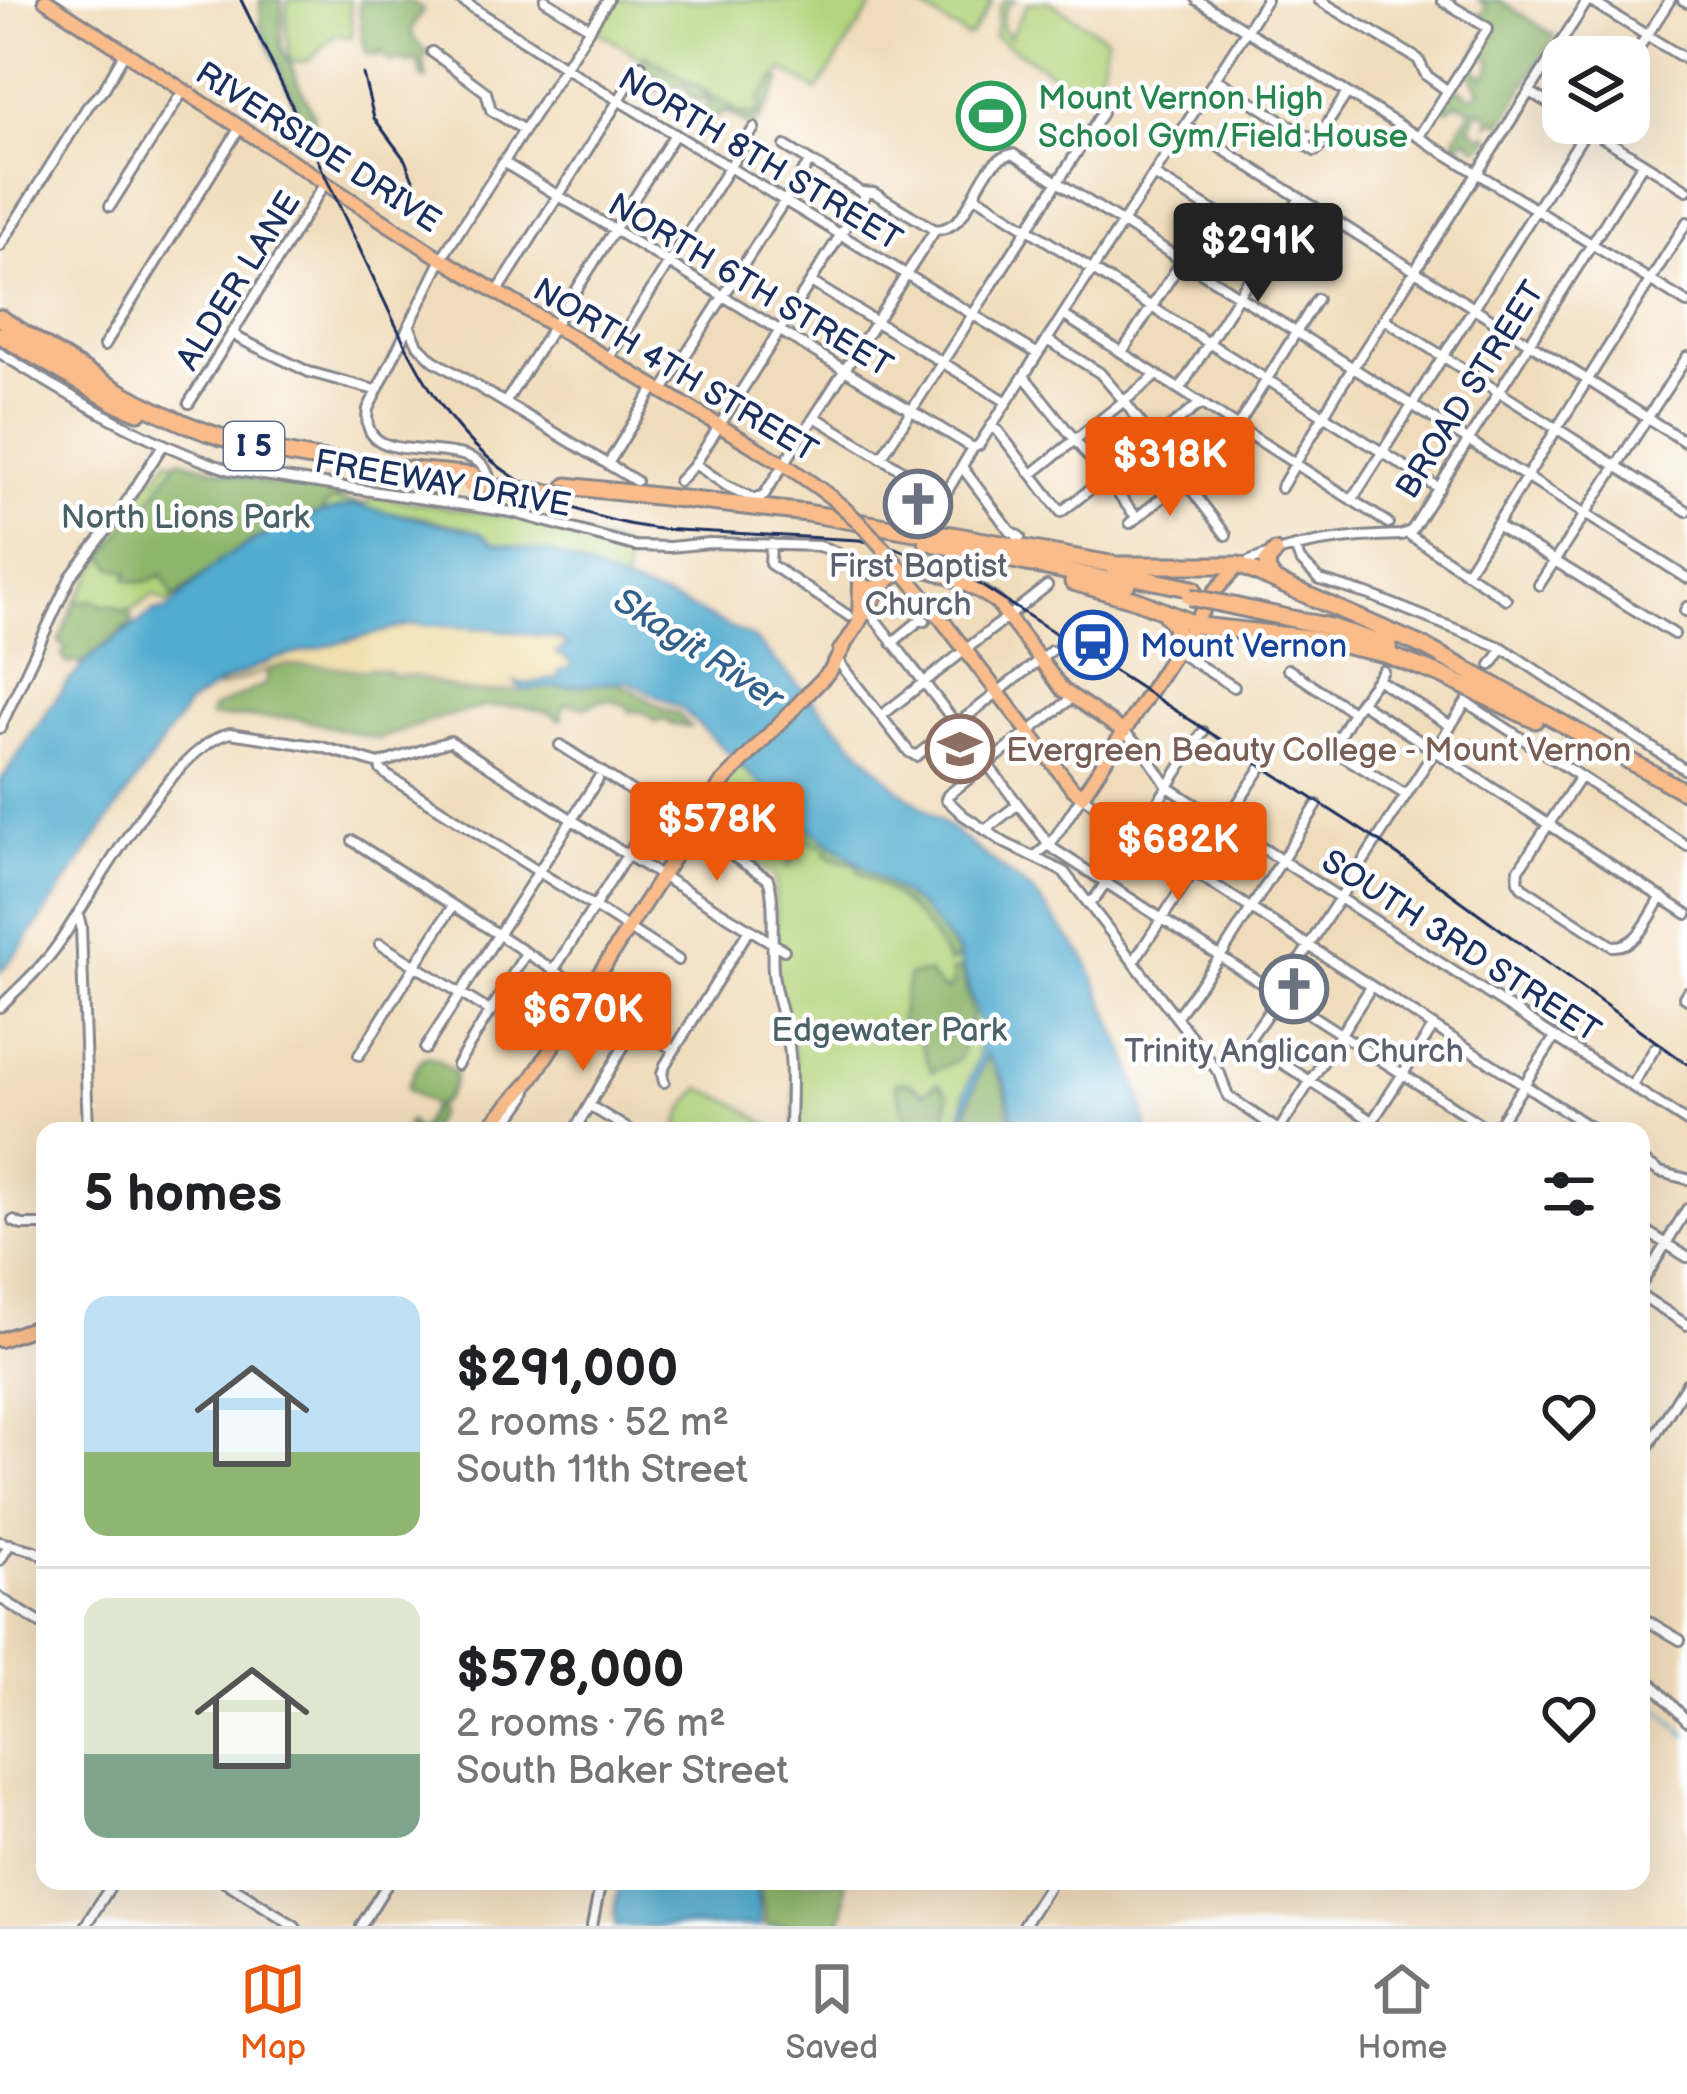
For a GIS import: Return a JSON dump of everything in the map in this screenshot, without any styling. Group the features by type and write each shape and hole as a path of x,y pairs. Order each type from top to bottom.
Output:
{"highway":[{"name":"I 5","path":"0,322 143,405 228,439 325,461 842,526 1191,593 1223,595 1348,626 1462,669 1687,793"},
{"name":"I 5","path":"0,322 116,403 223,446 321,469 472,480"},
{"name":"I 5","path":"567,491 807,513 907,530 1191,593"},
{"path":"907,530 1116,566 1239,566 1427,648 1462,669"},
{"path":"1275,552 1267,562 1275,581"},
{"path":"979,553 1193,624 1309,638 1385,654 1441,675 1559,732"},
{"name":"I 5","path":"1223,595 1371,639 1429,662 1687,803"},
{"path":"1159,609 1175,626 1177,650"}],"main road":[{"name":"RIVERSIDE DRIVE","path":"45,0 442,259"},
{"name":"NORTH 4TH STREET","path":"442,259 784,465 847,511 925,598 1082,796"},
{"name":"BROAD STREET","path":"1082,796 1193,624 1223,595 1239,566"},
{"name":"SOUTH 3RD STREET","path":"882,586 913,568 985,594 1046,656 1072,698 1124,731"},
{"path":"494,1122 531,1081 721,784 841,654 860,583 868,588 882,586"},
{"path":"854,619 868,609 882,586"},
{"path":"854,619 876,622"},
{"path":"0,1340 36,1327"}],"street":[{"name":"NORTH 8TH STREET","path":"460,0 564,68 1038,354"},
{"path":"545,0 590,28"},
{"path":"490,509 487,472 465,456 375,441 366,424 368,409 442,259 608,0"},
{"path":"1197,0 1687,303"},
{"path":"924,518 937,508 979,445 1266,0"},
{"path":"1319,0 1418,59 1426,75 1448,92"},
{"path":"1419,136 1488,28 1442,0"},
{"path":"1282,488 1414,271 1589,0 1687,60"},
{"path":"1647,35 1670,0"},
{"path":"0,246 125,52"},
{"path":"432,52 486,92 491,110 524,130"},
{"path":"497,292 641,65"},
{"path":"1216,79 1306,136 1307,146 1315,151 1321,146 1318,137 1347,93"},
{"path":"110,206 183,90"},
{"path":"1531,92 1542,99"},
{"path":"881,458 1102,113"},
{"path":"1186,126 1687,443"},
{"path":"104,346 240,127"},
{"path":"608,359 754,128"},
{"path":"505,403 675,134"},
{"path":"1352,500 1574,144"},
{"path":"1614,144 1687,190"},
{"path":"784,146 934,230 950,228 992,162 1004,155 1020,156 1687,578"},
{"path":"608,464 810,161"},
{"name":"NORTH 6TH STREET","path":"503,163 973,448"},
{"name":"BROAD STREET","path":"1239,566 1294,547 1408,534 1643,163"},
{"path":"1154,175 1270,246"},
{"name":"ALDER LANE","path":"189,403 325,183"},
{"path":"679,481 695,464 867,193"},
{"path":"974,195 1439,488"},
{"path":"1180,389 1300,198"},
{"path":"1466,573 1687,222"},
{"path":"695,464 758,499 767,492 934,230"},
{"path":"1122,352 1193,244"},
{"path":"811,282 1007,402"},
{"path":"1237,427 1317,298"},
{"path":"1063,315 1388,523"},
{"path":"1384,319 1687,511"},
{"path":"409,325 418,345 434,360 636,482"},
{"path":"232,332 309,372 375,390"},
{"path":"1047,340 1100,373 1226,535"},
{"name":"FREEWAY DRIVE","path":"0,352 98,412 163,445 230,470 529,515 635,545 818,546 849,561 860,583"},
{"path":"1539,585 1647,418 1683,371 1687,357"},
{"path":"1032,474 1157,375"},
{"path":"1024,376 1134,520 1183,481"},
{"path":"991,426 1060,512 1201,403"},
{"path":"815,417 944,496"},
{"path":"0,728 71,576 163,445"},
{"path":"962,467 1010,531 1020,537"},
{"path":"1496,525 1674,634"},
{"path":"1408,534 1506,599"},
{"path":"771,544 770,564 854,619"},
{"path":"1294,547 1320,580 1503,648 1687,771"},
{"path":"860,583 876,622 1049,845 1479,1122"},
{"path":"881,716 1047,586"},
{"path":"892,644 921,622"},
{"path":"1490,665 1503,648"},
{"path":"1177,650 1234,687"},
{"path":"841,654 881,716 914,755 1046,656"},
{"path":"1288,669 1353,712"},
{"path":"1406,795 1332,749 1353,712 1380,675 1451,726"},
{"path":"1072,698 946,797 1004,843 1070,878 1178,1016 1220,1074 1228,1096 1266,1122"},
{"path":"1433,1027 1372,1121 1248,1041 1466,702 1687,846"},
{"path":"1361,704 1687,914"},
{"name":"SOUTH 3RD STREET","path":"1124,731 1168,787 1687,1122"},
{"path":"1089,902 1203,732"},
{"path":"0,1006 54,951 113,854 172,780 196,754 230,734 322,747 380,764 450,741 784,950"},
{"path":"560,745 768,879 774,988 789,1044 790,1122"},
{"path":"380,764 388,776 678,960"},
{"path":"1134,961 1261,768"},
{"path":"1580,777 1517,875 1522,887 1620,947 1631,942 1662,897"},
{"path":"425,1049 598,779"},
{"path":"1035,856 1049,845 1082,796 1582,1122"},
{"path":"985,830 1017,804"},
{"path":"1178,1016 1317,805"},
{"path":"553,971 653,813"},
{"path":"353,842 674,1050"},
{"path":"359,1055 452,907"},
{"path":"78,914 88,1122"},
{"path":"664,1082 662,1070 749,930"},
{"path":"380,944 491,1012"},
{"path":"458,1065 526,953"},
{"path":"1285,1122 1371,986"},
{"path":"580,1122 628,1039 629,1024"},
{"path":"1499,1122 1555,1037"},
{"path":"1632,1086 1655,1048"},
{"path":"507,1122 531,1081"},
{"path":"590,1106 616,1122"},
{"path":"501,1115 502,1122"},
{"path":"1650,1166 1687,1179"},
{"path":"1650,1270 1687,1209"},
{"path":"13,1221 36,1225"},
{"path":"1650,1234 1687,1257"},
{"path":"1650,1300 1687,1324"},
{"path":"1650,1443 1687,1383"},
{"path":"0,1560 5,1543 36,1552"},
{"path":"0,1598 36,1620"},
{"path":"1650,1622 1680,1640"},
{"path":"1650,1682 1687,1721"},
{"path":"85,1926 108,1890"},
{"path":"238,1890 295,1926"},
{"path":"361,1926 383,1890"},
{"path":"592,1926 599,1890"},
{"path":"1023,1926 1046,1890"}],"green space":[{"path":"260,0 282,0 281,46 313,114 314,124 308,131 261,29"},
{"path":"288,0 350,0 352,37 336,35 307,61 290,63"},
{"path":"359,0 412,2 423,10 411,30 428,53 423,59 427,79 417,59 391,62 382,51 377,56 367,54"},
{"path":"616,0 876,0 817,91 783,70 749,126 596,30"},
{"path":"993,0 967,37 912,1"},
{"path":"1005,0 1015,0 1003,17 1009,38 1028,3 1047,0 1107,38 1097,77 1068,84 994,36"},
{"path":"1479,0 1499,0 1555,36 1542,36 1542,57 1502,123 1488,124 1490,117 1479,109 1471,128 1480,136 1489,134 1487,143 1477,148 1467,138 1458,145 1477,160 1475,164 1452,147 1472,110 1458,103 1442,108 1455,88 1474,97 1480,90 1469,73 1474,66 1481,76 1486,75 1492,62 1478,50 1490,27 1475,17 1487,7"},
{"path":"646,55 742,114 756,115 760,97 776,78 781,81 755,124 729,111 710,119 703,110 712,100 708,97 700,102 687,94 686,85 667,85 655,93 656,77 644,65"},
{"name":"North Lions Park","path":"168,459 209,474 310,498 363,504 378,497 527,520 628,549 624,585 500,548 470,529 381,512 280,531 227,547 206,559 190,587 168,603 154,595 129,610 92,600 75,602 101,562 90,555"},
{"path":"179,459 268,484 352,493 327,503 321,514 280,527 243,547 174,598 162,574 145,582 131,581 126,579 128,572 112,567 105,556"},
{"path":"92,600 130,611 132,623 80,665 76,661 68,664 62,656 67,648 59,642 75,602"},
{"path":"358,666 474,692 616,684 678,713 690,727 664,719 657,722 612,700 586,707 567,703 559,720 520,706 484,707 378,739 296,718 211,717 212,709 266,684 272,668"},
{"name":"Edgewater Park","path":"738,763 801,822 907,892 952,942 1022,1122 795,1122 795,1059 776,977 775,876 704,834 717,789"},
{"path":"787,809 922,907 958,954 957,959 949,963 912,911 859,872 856,864 825,854 824,846 805,838 788,867 791,859 787,856 757,856 747,848 748,843 762,850 767,840 779,842 780,847 787,845 787,831 776,814"},
{"path":"961,969 972,1015 959,1059 932,1072 919,1039 900,1021 909,975 928,973 948,990 953,984 952,971"},
{"path":"987,1055 1004,1085 1011,1122 966,1122"},
{"path":"426,1057 455,1073 447,1097 436,1106 434,1122 424,1122 433,1105 407,1089"},
{"path":"895,1082 908,1082 923,1093 938,1083 948,1093 946,1122 906,1122"},
{"path":"701,1088 764,1122 678,1122"},
{"path":"760,1890 845,1890 839,1926 766,1926"}],"sand":[{"path":"413,624 540,635 569,646 556,653 571,666 559,678 516,683 523,690 470,691 369,668 288,665 219,688 222,682 275,659"}],"water":[{"name":"Skagit River","path":"353,505 479,532 494,543 552,553 680,603 754,639 895,786 1033,892 1086,959 1128,1059 1146,1122 1013,1122 1006,1085 987,1053 962,1122 981,1029 958,952 922,908 801,822 682,709 627,681 523,690 514,682 559,678 559,672 571,666 556,653 568,646 559,638 493,629 413,624 275,659 222,682 188,705 0,972 0,782 65,685 98,651 155,611 167,610 220,560 295,520"},
{"path":"618,1890 757,1890 761,1926 615,1926"}],"waterway":[{"path":"1650,1701 1687,1736"}],"railway":[{"path":"241,0 409,352 469,440 516,479 571,507 630,524 859,540 895,548 968,577 1377,840 1687,1064"},
{"path":"363,74 374,118 405,160 421,199"},
{"path":"505,496 536,509"}],"place":[{"name":"Mount Vernon High School Gym/Field House","path":"991,116"},
{"name":"First Baptist Church","path":"918,504"},
{"name":"Mount Vernon","path":"1093,645"},
{"name":"Evergreen Beauty College - Mount Vernon","path":"960,749"},
{"name":"Trinity Anglican Church","path":"1294,989"}]}
